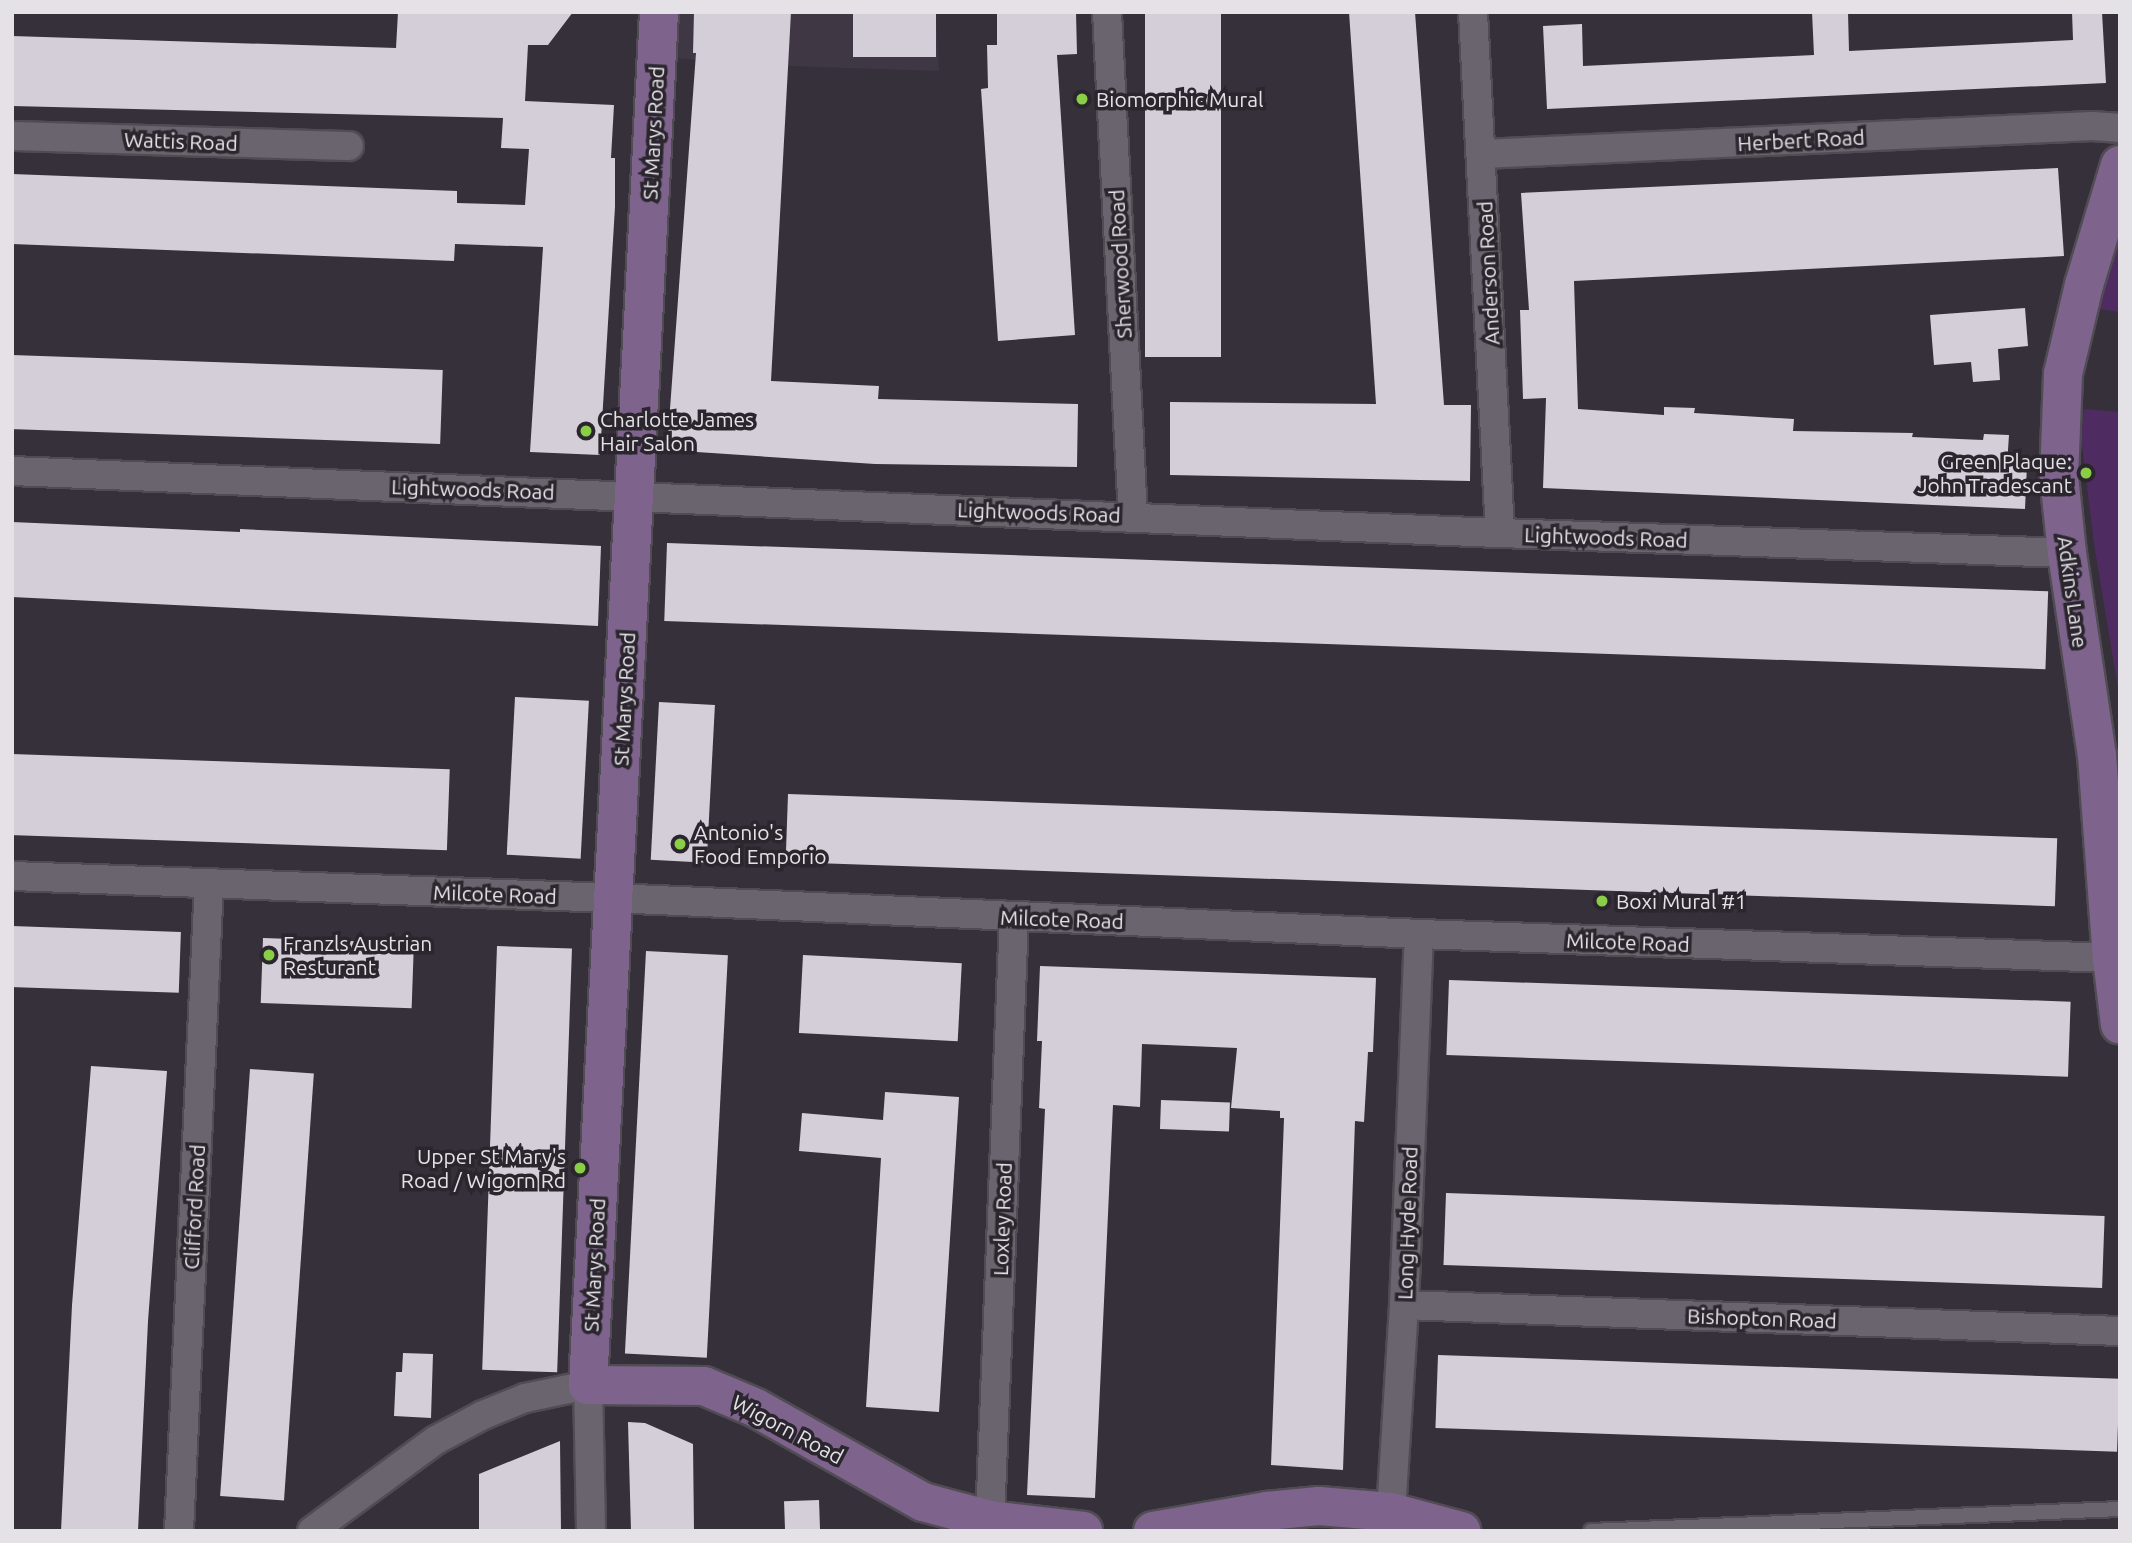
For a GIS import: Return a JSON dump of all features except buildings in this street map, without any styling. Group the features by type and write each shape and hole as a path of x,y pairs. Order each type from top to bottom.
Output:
{"street":[{"name":"St Marys Road","path":"588,1385 659,12"},
{"name":"Sherwood Road","path":"1107,12 1133,516"},
{"name":"Anderson Road","path":"1473,12 1500,533"},
{"name":"Herbert Road","path":"1482,154 2079,127 2120,128"},
{"name":"Wattis Road","path":"12,136 349,146"},
{"name":"Adkins Lane","path":"2120,165 2084,285 2063,374 2059,476 2067,553 2097,755 2112,958 2120,1025"},
{"name":"Lightwoods Road","path":"12,471 1500,533 2067,553"},
{"name":"Milcote Road","path":"12,876 612,898 1419,934 2112,958"},
{"name":"Clifford Road","path":"178,1531 209,884"},
{"name":"Loxley Road","path":"990,1520 1014,917"},
{"name":"Long Hyde Road","path":"1391,1512 1404,1305 1419,934"},
{"name":"Bishopton Road","path":"1404,1305 2120,1331"},
{"name":"Wigorn Road","path":"312,1531 436,1440 526,1398 588,1385 704,1386 756,1408 923,1502 990,1520 1083,1531"},
{"path":"588,1385 591,1531"},
{"path":"1153,1531 1268,1511 1319,1506 1391,1512 1461,1531"}],"lane":[{"path":"1591,1531 2120,1509"}],"shaded area":[{"path":"659,12 936,12 939,71 788,66 657,57"},
{"path":"2120,234 2120,312 2099,309"},
{"path":"2084,409 2120,412 2120,701 2094,544 2081,437"}],"place":[{"name":"Biomorphic Mural","path":"1082,99"},
{"name":"Charlotte James Hair Salon","path":"586,431"},
{"name":"Green Plaque: John Tradescant","path":"2086,473"},
{"name":"Antonio's Food Emporio","path":"680,844"},
{"name":"Boxi Mural #1","path":"1602,901"},
{"name":"Franzls Austrian Resturant","path":"269,955"},
{"name":"Upper St Mary's Road / Wigorn Rd","path":"580,1168"}]}
